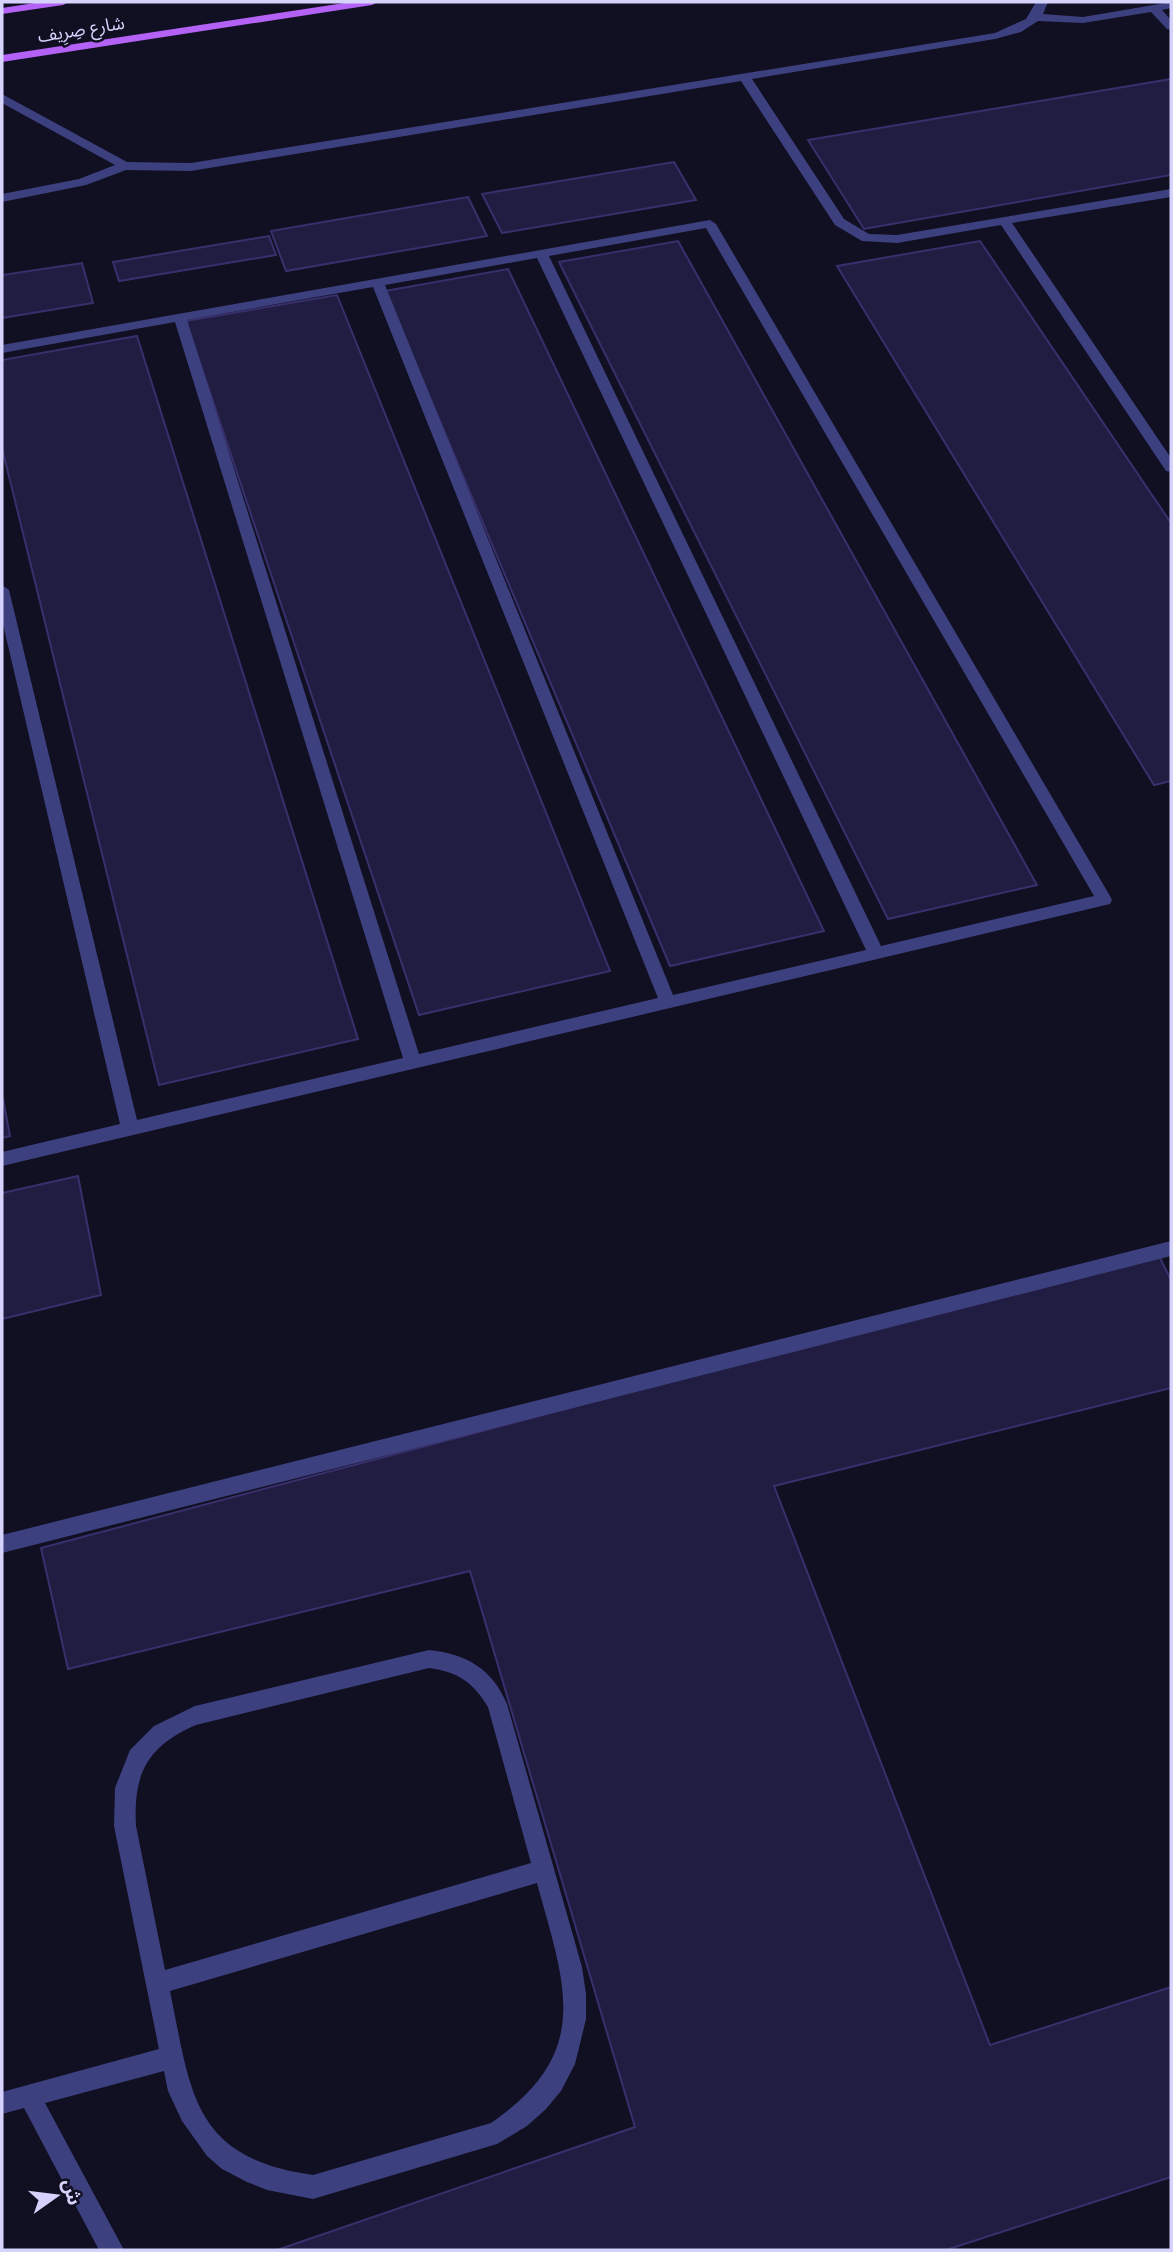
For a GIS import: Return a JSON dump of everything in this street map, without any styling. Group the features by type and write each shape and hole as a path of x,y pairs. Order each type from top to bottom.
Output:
{"main road":[{"name":"شارع صِرِيف","path":"2,11 63,2"},
{"name":"شارع صِرِيف","path":"2,59 372,2"}],"street":[{"path":"2,198 82,182 125,166 191,167 995,36 1019,28 1036,17 1042,2"},
{"path":"1036,17 1083,20 1171,5"},
{"path":"1154,8 1171,27"},
{"path":"745,78 839,222 866,238 897,239 1171,193"},
{"path":"2,98 125,166"},
{"path":"1005,222 1171,468"},
{"path":"2,349 710,224 1104,900 2,1159"},
{"path":"541,254 876,953"},
{"path":"378,283 668,1003"},
{"path":"180,318 413,1062"},
{"path":"2,590 9,654 130,1129"},
{"path":"2,1544 1171,1248"},
{"path":"429,1659 451,1661 472,1670 487,1685 497,1704 544,1870 576,1994 574,2030 567,2057 543,2098 522,2118 498,2133 313,2186 283,2184 256,2175 230,2162 208,2142 179,2091 125,1826 122,1803 126,1780 137,1758 152,1739 172,1724 195,1716 407,1663 429,1659"},
{"path":"157,1984 544,1870"},
{"path":"2,2103 173,2057"},
{"path":"29,2095 112,2250"}],"building":[{"path":"1171,79 1171,175 864,229 808,140"},
{"path":"674,162 696,200 502,233 482,194"},
{"path":"468,197 487,236 286,271 271,231"},
{"path":"269,236 276,255 119,281 113,262"},
{"path":"678,241 1037,885 888,919 559,262"},
{"path":"980,241 1171,523 1171,781 1154,785 837,266"},
{"path":"82,263 93,303 2,318 2,275"},
{"path":"508,269 824,931 670,966 385,291"},
{"path":"337,295 610,971 419,1015 186,321"},
{"path":"137,336 358,1039 159,1085 2,448 2,360"},
{"path":"2,1094 10,1136 2,1138"},
{"path":"78,1176 101,1295 2,1319 2,1193"},
{"path":"1157,1252 1171,1280 1171,1388 774,1486 990,2045 1171,1987 1171,2177 946,2250 277,2250 635,2127 470,1571 68,1669 41,1548"}]}
